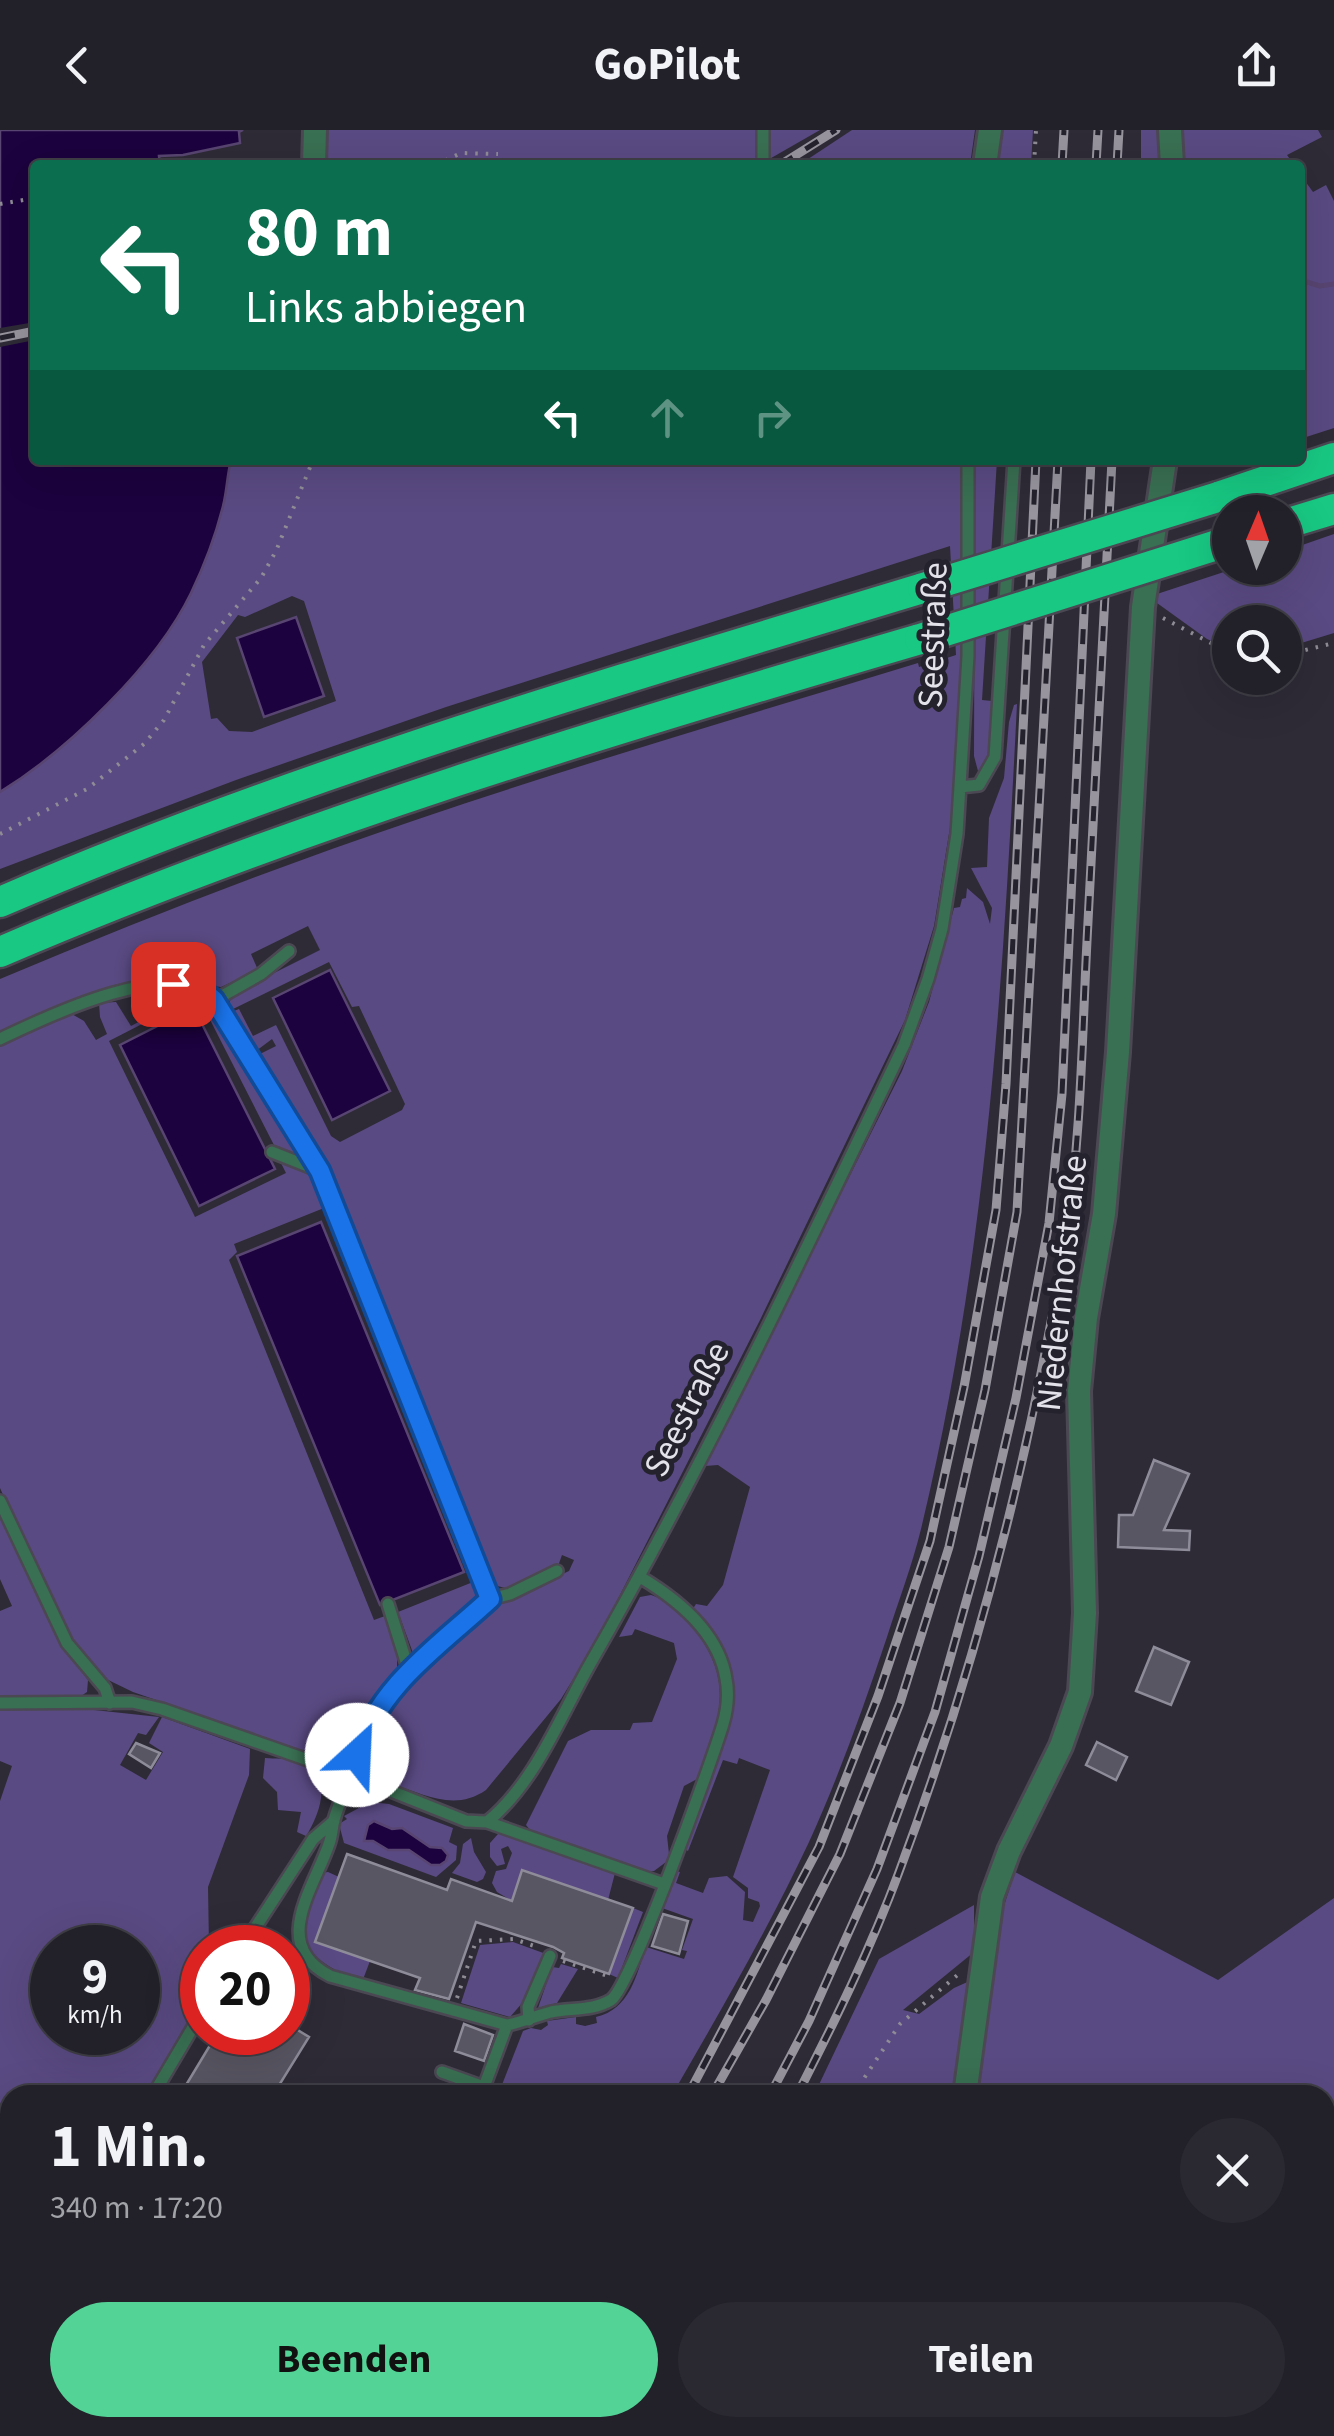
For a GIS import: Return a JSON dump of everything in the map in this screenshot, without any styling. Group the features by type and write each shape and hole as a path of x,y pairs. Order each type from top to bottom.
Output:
{"highway":[{"path":"0,902 224,814 416,746 1334,458"},
{"path":"1302,519 1334,509"},
{"path":"0,952 185,878 429,790 1212,547"}],"street":[{"path":"314,160 316,130"},
{"path":"986,160 990,130"},
{"path":"1170,130 1172,160"},
{"name":"Niedernhofstraße","path":"966,2085 992,1898 1008,1851 1061,1746 1080,1692 1085,1613 1080,1390 1086,1318 1104,1214 1118,1052 1143,607 1164,465"}],"lane":[{"path":"763,130 763,160"},
{"name":"Seestraße","path":"487,1822 508,1805 545,1746 640,1577 904,1046 928,979 954,863 960,787 968,656 968,465"},
{"path":"960,787 979,786 995,757 1014,465"},
{"path":"214,1000 261,974 290,952"},
{"path":"0,1039 80,1004 148,986 200,988 214,1000 320,1171 490,1599"},
{"path":"272,1152 320,1171"},
{"path":"0,1501 67,1643 104,1688 110,1703"},
{"path":"558,1571 490,1599 408,1671 384,1699 364,1735 299,1922 298,1938 313,1968 507,2026 613,1999 624,1982 664,1884 723,1722 728,1692 723,1665 698,1623 674,1599 640,1577"},
{"path":"388,1604 408,1671"},
{"path":"0,1703 132,1702 162,1709 351,1775 466,1821 487,1822 664,1884"},
{"path":"257,1925 314,1839 334,1820"},
{"path":"529,2020 528,2008 550,1956"},
{"path":"485,2085 507,2026"},
{"path":"160,2085 180,2050"},
{"path":"442,2072 478,2085"}],"path":[{"path":"1034,160 1036,130"},
{"path":"446,160 461,153 498,154"},
{"path":"0,204 30,199"},
{"path":"0,338 30,332"},
{"path":"0,834 87,789 144,744 178,698 204,645 260,578 276,551 311,465"},
{"path":"1143,607 1212,643"},
{"path":"1302,650 1334,643"},
{"path":"452,2010 476,1942 514,1939 624,1982"},
{"path":"860,2085 900,2024 985,1952"}],"shaded area":[{"path":"0,130 243,130 239,132 240,143 159,156 159,160 30,160 30,465 230,465 213,539 176,620 108,704 53,754 0,792"},
{"path":"323,130 820,130 768,160 322,160"},
{"path":"852,130 975,130 971,160 807,160"},
{"path":"1001,130 1033,130 1031,160 997,160"},
{"path":"1141,130 1159,130 1161,160 1141,160"},
{"path":"1179,130 1318,130 1322,137 1287,155 1290,160 1181,160"},
{"path":"1305,181 1313,192 1326,185 1334,201 1334,428 1305,437"},
{"path":"230,465 961,465 963,655 952,815 934,926 905,1020 760,1320 597,1640 561,1699 486,1790 462,1800 439,1799 391,1784 373,1748 382,1715 399,1691 501,1603 569,1571 574,1560 562,1555 558,1566 509,1589 490,1584 327,1176 254,1057 276,1046 272,1039 252,1054 234,1011 239,1009 253,1036 276,1025 331,1136 340,1142 402,1110 405,1104 359,1006 352,1007 329,962 231,1010 227,1007 234,993 320,950 308,926 251,954 258,970 221,987 172,980 0,1035 0,979 290,864 405,824 697,730 956,655 950,546 446,707 236,780 0,869 0,792 24,777 182,611 224,503","holes":["292,596 304,601 336,701 252,732 229,731 217,718 211,719 202,662 238,615 245,617"]},
{"path":"975,465 997,465 982,700 992,701 993,729 988,756 978,771 974,756"},
{"path":"1334,534 1334,633 1302,643 1302,605 1212,605 1212,641 1157,603 1154,595 1212,576 1212,585 1302,585 1302,545"},
{"path":"296,617 324,696 264,717 237,638"},
{"path":"1017,704 998,1016 977,1222 962,1324 944,1427 917,1543 851,1741 793,1874 678,2085 502,2085 523,2031 541,2030 548,2025 547,2021 576,2017 576,2024 597,2023 596,2017 617,2007 630,1990 646,1947 684,1959 687,1951 682,1950 693,1919 662,1908 674,1871 680,1872 676,1883 703,1893 709,1878 727,1876 745,1892 743,1920 753,1922 760,1906 748,1898 748,1888 733,1877 770,1770 739,1758 737,1764 723,1760 688,1851 683,1848 718,1759 732,1688 722,1653 692,1610 696,1604 707,1606 723,1585 750,1487 718,1465 705,1466 902,1071 929,1002 954,908 960,907 966,898 967,888 983,902 990,924 992,908 971,868 987,867 989,818 1004,778"},
{"path":"330,970 390,1091 332,1120 273,998"},
{"path":"185,991 208,1001 312,1165 275,1147 204,1008 179,1005 109,1041 195,1217 286,1173 280,1161 318,1178 329,1206 234,1244 237,1252 229,1260 374,1620 385,1616 397,1648 397,1675 376,1701 358,1734 336,1748 310,1753 133,1692 104,1678 81,1657 63,1629 0,1488 0,1044 70,1013 84,1021 96,1040 107,1034 99,1003 116,1002 131,1026 146,1018 141,1005 148,992"},
{"path":"181,1014 198,1016 275,1169 199,1206 120,1045"},
{"path":"321,1222 464,1572 380,1605 237,1256"},
{"path":"0,1516 60,1642 88,1680 87,1692 81,1696 0,1698 0,1611 12,1606 0,1579"},
{"path":"478,1580 477,1592 465,1613 447,1631 417,1654 413,1653 398,1612"},
{"path":"651,1595 671,1606 694,1628 710,1653 720,1689 716,1723 697,1779 684,1786 667,1836 666,1862 646,1872 531,1831 526,1825 568,1741 591,1730 630,1730 633,1723 652,1722 677,1659 674,1643 635,1629 632,1635 619,1637 640,1597"},
{"path":"0,1709 94,1710 159,1717 146,1735 138,1733 120,1765 146,1780 163,1752 149,1743 162,1717 250,1749 249,1775 208,1887 209,1925 180,1925 180,2038 152,2085 0,2085 0,1801 12,1766 0,1761"},
{"path":"265,1758 297,1761 317,1774 321,1783 320,1805 306,1836 297,1832 301,1812 278,1810 277,1792 263,1778"},
{"path":"370,1802 389,1804 453,1828 449,1842 457,1846 456,1860 436,1877 344,1843 339,1824 347,1819 344,1816"},
{"path":"374,1821 392,1829 402,1828 430,1847 442,1848 448,1855 446,1861 431,1865 409,1850 388,1850 373,1841 364,1841 368,1825"},
{"path":"506,1833 615,1873 608,1900 523,1871 512,1901 497,1892 492,1883 496,1871 506,1869 512,1853 508,1846 501,1849 505,1864 497,1866 490,1857 490,1843 498,1834"},
{"path":"471,1838 486,1872 477,1882 452,1873 460,1863 463,1844"},
{"path":"1015,1872 1218,1980 1334,1898 1334,2085 819,2085 879,1959 974,1905 974,1952 903,2010 919,2014 954,1988 992,1971 997,1927"},
{"path":"321,1873 339,1877 370,1961 362,1982 323,1962 310,1948 310,1925 306,1925"},
{"path":"633,1908 643,1912 618,1978 609,1974"},
{"path":"513,1942 546,1954 530,1994 510,2017 461,2003 480,1945"},
{"path":"561,1964 578,1969 557,2003 538,2008 552,1967 559,1968"}],"pier":[{"path":"30,323 30,341 0,347 0,328"}],"building":[{"path":"1154,1460 1189,1474 1164,1530 1190,1531 1189,1550 1118,1547 1119,1515 1133,1515"},
{"path":"1154,1647 1189,1662 1171,1705 1136,1691"},
{"path":"1097,1742 1127,1757 1116,1780 1086,1765"},
{"path":"136,1743 160,1753 151,1768 129,1754"},
{"path":"347,1854 447,1890 451,1879 512,1901 522,1870 633,1908 609,1974 562,1958 564,1953 553,1947 476,1922 449,1999 415,1990 420,1978 315,1942"},
{"path":"663,1914 688,1921 679,1954 652,1946"},
{"path":"464,2024 493,2035 484,2061 455,2051"},
{"path":"204,2055 298,2055 279,2085 186,2085"}],"waterway":[{"path":"1305,282 1320,286 1334,284"}],"railway":[{"path":"788,160 836,130"},
{"path":"1062,160 1064,130"},
{"path":"1096,160 1098,130"},
{"path":"1117,160 1119,130"},
{"path":"0,338 30,332"},
{"path":"693,2085 819,1847 878,1696 930,1541 964,1387 996,1210 1006,1084 1036,465"},
{"path":"718,2085 840,1854 900,1703 949,1547 985,1390 1017,1212 1058,465"},
{"path":"775,2085 809,2021 877,1869 935,1712 979,1556 1016,1398 1049,1223 1062,1094 1091,465"},
{"path":"802,2085 876,1929 953,1717 1018,1478 1052,1317 1078,1126 1112,465"}],"route":[{"path":"173,984 200,988 210,995 311,1153 490,1599 422,1657 384,1699 357,1755"}]}
